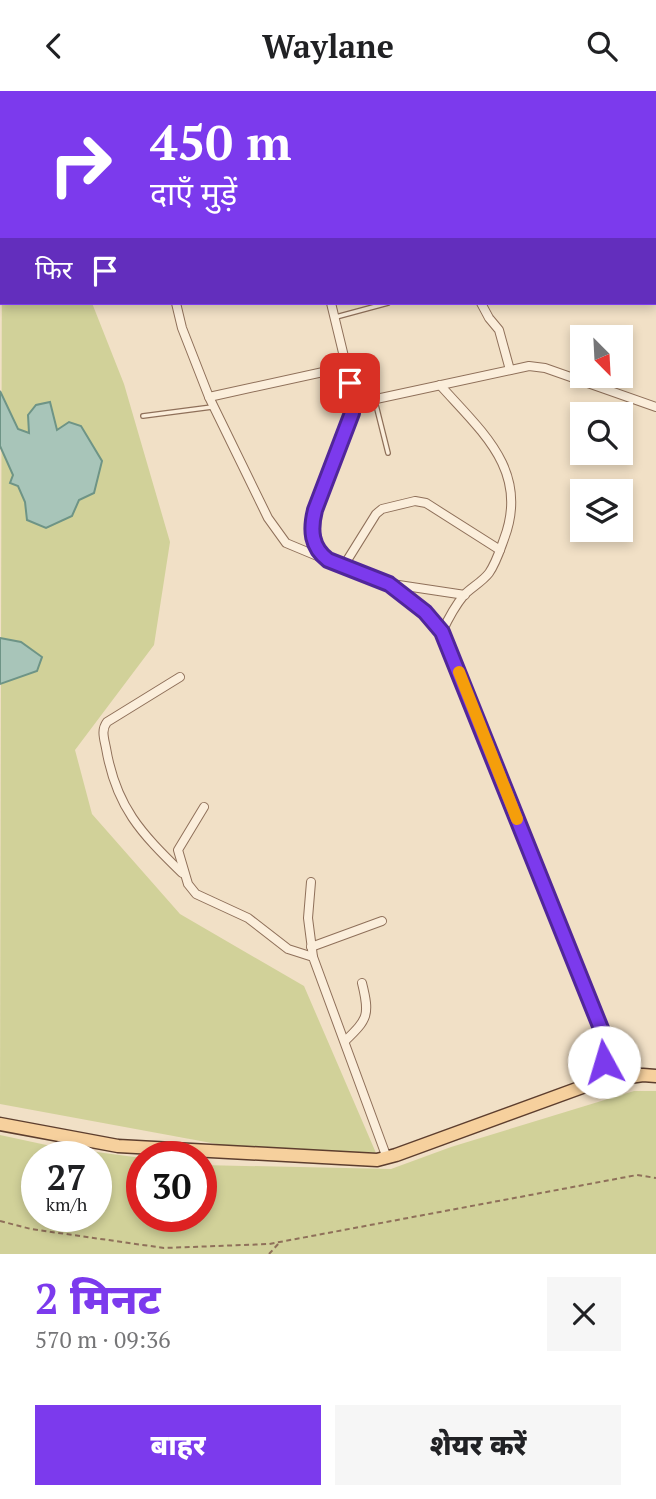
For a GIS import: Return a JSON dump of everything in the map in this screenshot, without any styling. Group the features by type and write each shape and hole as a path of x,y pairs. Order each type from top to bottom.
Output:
{"main road":[{"path":"0,1124 118,1146 377,1160 596,1082 650,1075"}],"street":[{"path":"177,305 209,397 268,519 281,538 295,548 328,560"},
{"path":"331,305 354,404 313,519 314,544 328,560 389,584 464,595"},
{"path":"482,305 499,330 510,370"},
{"path":"354,404 529,366 545,368 656,407"},
{"path":"209,397 346,367"},
{"path":"440,385 490,444 508,476 513,509 500,550 487,576 464,595 442,632"},
{"path":"343,568 376,514 382,509 415,501 426,503 500,550"},
{"path":"389,584 425,612 442,632 610,1051 650,1075"},
{"path":"180,677 107,722 103,731 109,767 126,806 144,835 185,876"},
{"path":"204,807 178,850 188,884 195,894 248,918 288,949 313,957"},
{"path":"311,882 308,918 313,957 387,1158"},
{"path":"311,947 382,921"},
{"path":"345,1041 362,1025 367,1013 362,983"},
{"path":"596,1082 610,1051"}],"lane":[{"path":"334,317 380,305"},
{"path":"374,399 388,453"},
{"path":"143,416 214,407"}],"path":[{"path":"0,1221 31,1229 164,1248 281,1242 637,1175 656,1178"},
{"path":"269,1254 281,1242"}],"green space":[{"path":"2,305 93,305 124,384 170,542 154,645 75,750 92,814 180,914 304,986 376,1153 244,1149 217,1144 217,1141 201,1141 0,1104"},
{"path":"634,1091 656,1091 656,1254 0,1254 0,1135 28,1141 21,1141 21,1232 112,1232 112,1154 126,1156 126,1232 217,1232 217,1165 391,1169 451,1147"}],"shaded area":[{"path":"0,391 18,429 29,433 28,415 36,405 50,402 57,430 69,422 81,426 102,461 94,493 79,500 72,516 46,528 27,520 25,502 18,486 10,483 13,475 0,446"},
{"path":"0,638 21,642 42,657 37,671 0,684"}],"slow traffic":[{"path":"459,672 517,819"}],"route":[{"path":"350,383 354,398 352,413 315,510 312,527 314,544 328,560 389,584 410,598 442,632 610,1051 604,1062"}]}
